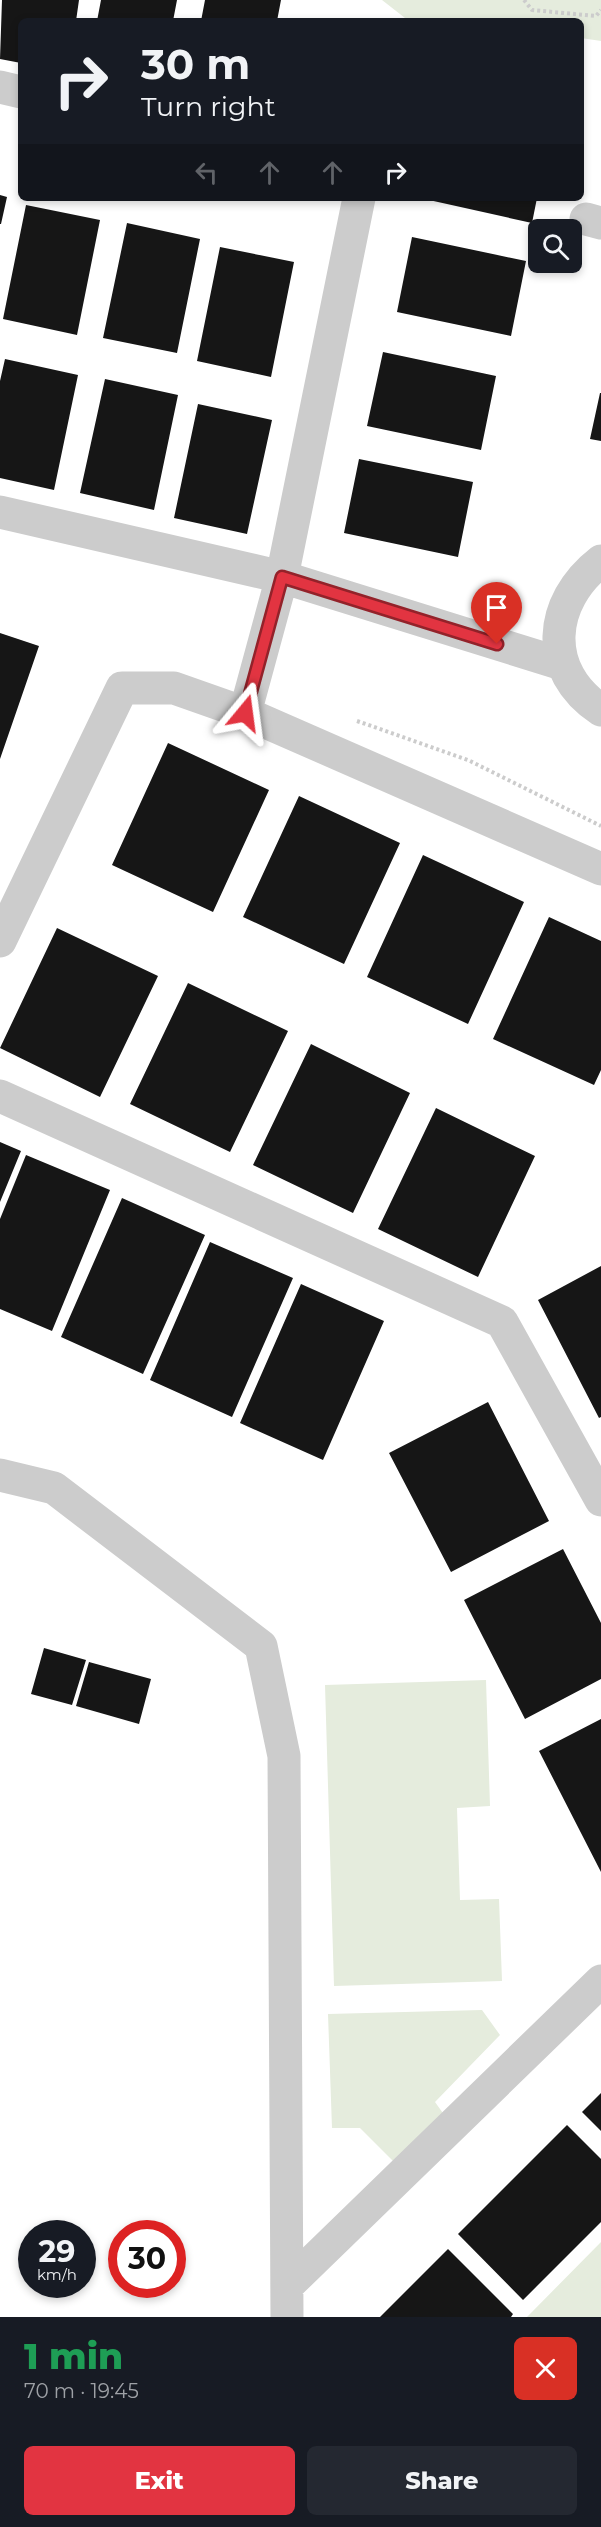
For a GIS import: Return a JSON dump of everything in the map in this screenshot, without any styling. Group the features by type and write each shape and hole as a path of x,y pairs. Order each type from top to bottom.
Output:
{"street":[{"path":"0,87 18,91"},
{"path":"245,713 282,577 358,201"},
{"path":"0,512 282,577 562,664"},
{"path":"601,561 572,588 558,625 562,664 582,698 601,710"},
{"path":"0,941 122,688 174,688 245,713 601,869"},
{"path":"0,1096 502,1322 601,1500"},
{"path":"0,1475 54,1488 261,1646 284,1756 287,2302"},
{"path":"287,2302 601,1981"}],"path":[{"path":"524,0 532,10 596,15 601,10"},
{"path":"347,717 468,760 601,826"}],"green space":[{"path":"382,0 601,0 601,41 584,38 584,18 405,18"},
{"path":"486,1680 490,1806 457,1808 460,1900 499,1899 502,1981 334,1986 325,1685"},
{"path":"482,2010 500,2035 435,2102 445,2116 393,2161 360,2128 332,2128 328,2014"},
{"path":"601,2242 601,2317 527,2317"}],"building":[{"path":"2,0 79,0 76,18 18,18 18,62 0,59"},
{"path":"101,0 177,0 174,18 98,18"},
{"path":"205,0 281,0 278,18 202,18"},
{"path":"0,195 7,197 1,224 0,224"},
{"path":"433,201 536,201 533,219 528,219 528,222"},
{"path":"26,205 100,220 77,335 3,319"},
{"path":"127,223 200,239 177,353 103,338"},
{"path":"412,237 526,261 511,336 397,312"},
{"path":"220,247 294,262 271,377 197,361"},
{"path":"383,352 496,376 481,450 367,426"},
{"path":"5,359 78,375 54,490 0,478 0,381"},
{"path":"105,379 178,395 154,510 80,493"},
{"path":"601,393 601,441 590,439"},
{"path":"198,404 272,420 247,534 174,518"},
{"path":"359,459 473,482 458,557 344,533"},
{"path":"0,633 39,646 0,759"},
{"path":"168,743 269,790 213,912 112,865"},
{"path":"299,796 400,843 344,964 243,917"},
{"path":"423,855 524,902 468,1024 367,977"},
{"path":"549,917 601,941 601,1070 594,1085 493,1039"},
{"path":"57,928 158,976 100,1097 0,1048"},
{"path":"188,983 288,1031 230,1152 130,1104"},
{"path":"311,1044 410,1093 353,1213 253,1165"},
{"path":"436,1108 535,1156 478,1277 378,1229"},
{"path":"0,1142 21,1151 0,1202"},
{"path":"26,1155 110,1190 52,1331 0,1309 0,1219"},
{"path":"122,1198 205,1235 143,1374 61,1337"},
{"path":"210,1242 293,1278 232,1417 150,1380"},
{"path":"601,1266 601,1417 599,1418 538,1300"},
{"path":"301,1284 384,1321 323,1460 240,1423"},
{"path":"488,1402 549,1521 451,1572 389,1453"},
{"path":"563,1549 601,1623 601,1679 525,1719 464,1600"},
{"path":"44,1648 86,1660 72,1705 31,1694"},
{"path":"89,1662 151,1679 139,1724 76,1706"},
{"path":"601,1719 601,1872 539,1751"},
{"path":"601,2093 601,2131 582,2112"},
{"path":"567,2125 601,2159 601,2222 523,2300 458,2234"},
{"path":"448,2249 513,2314 511,2317 380,2317"}],"route":[{"path":"245,713 282,577 497,644"}]}
